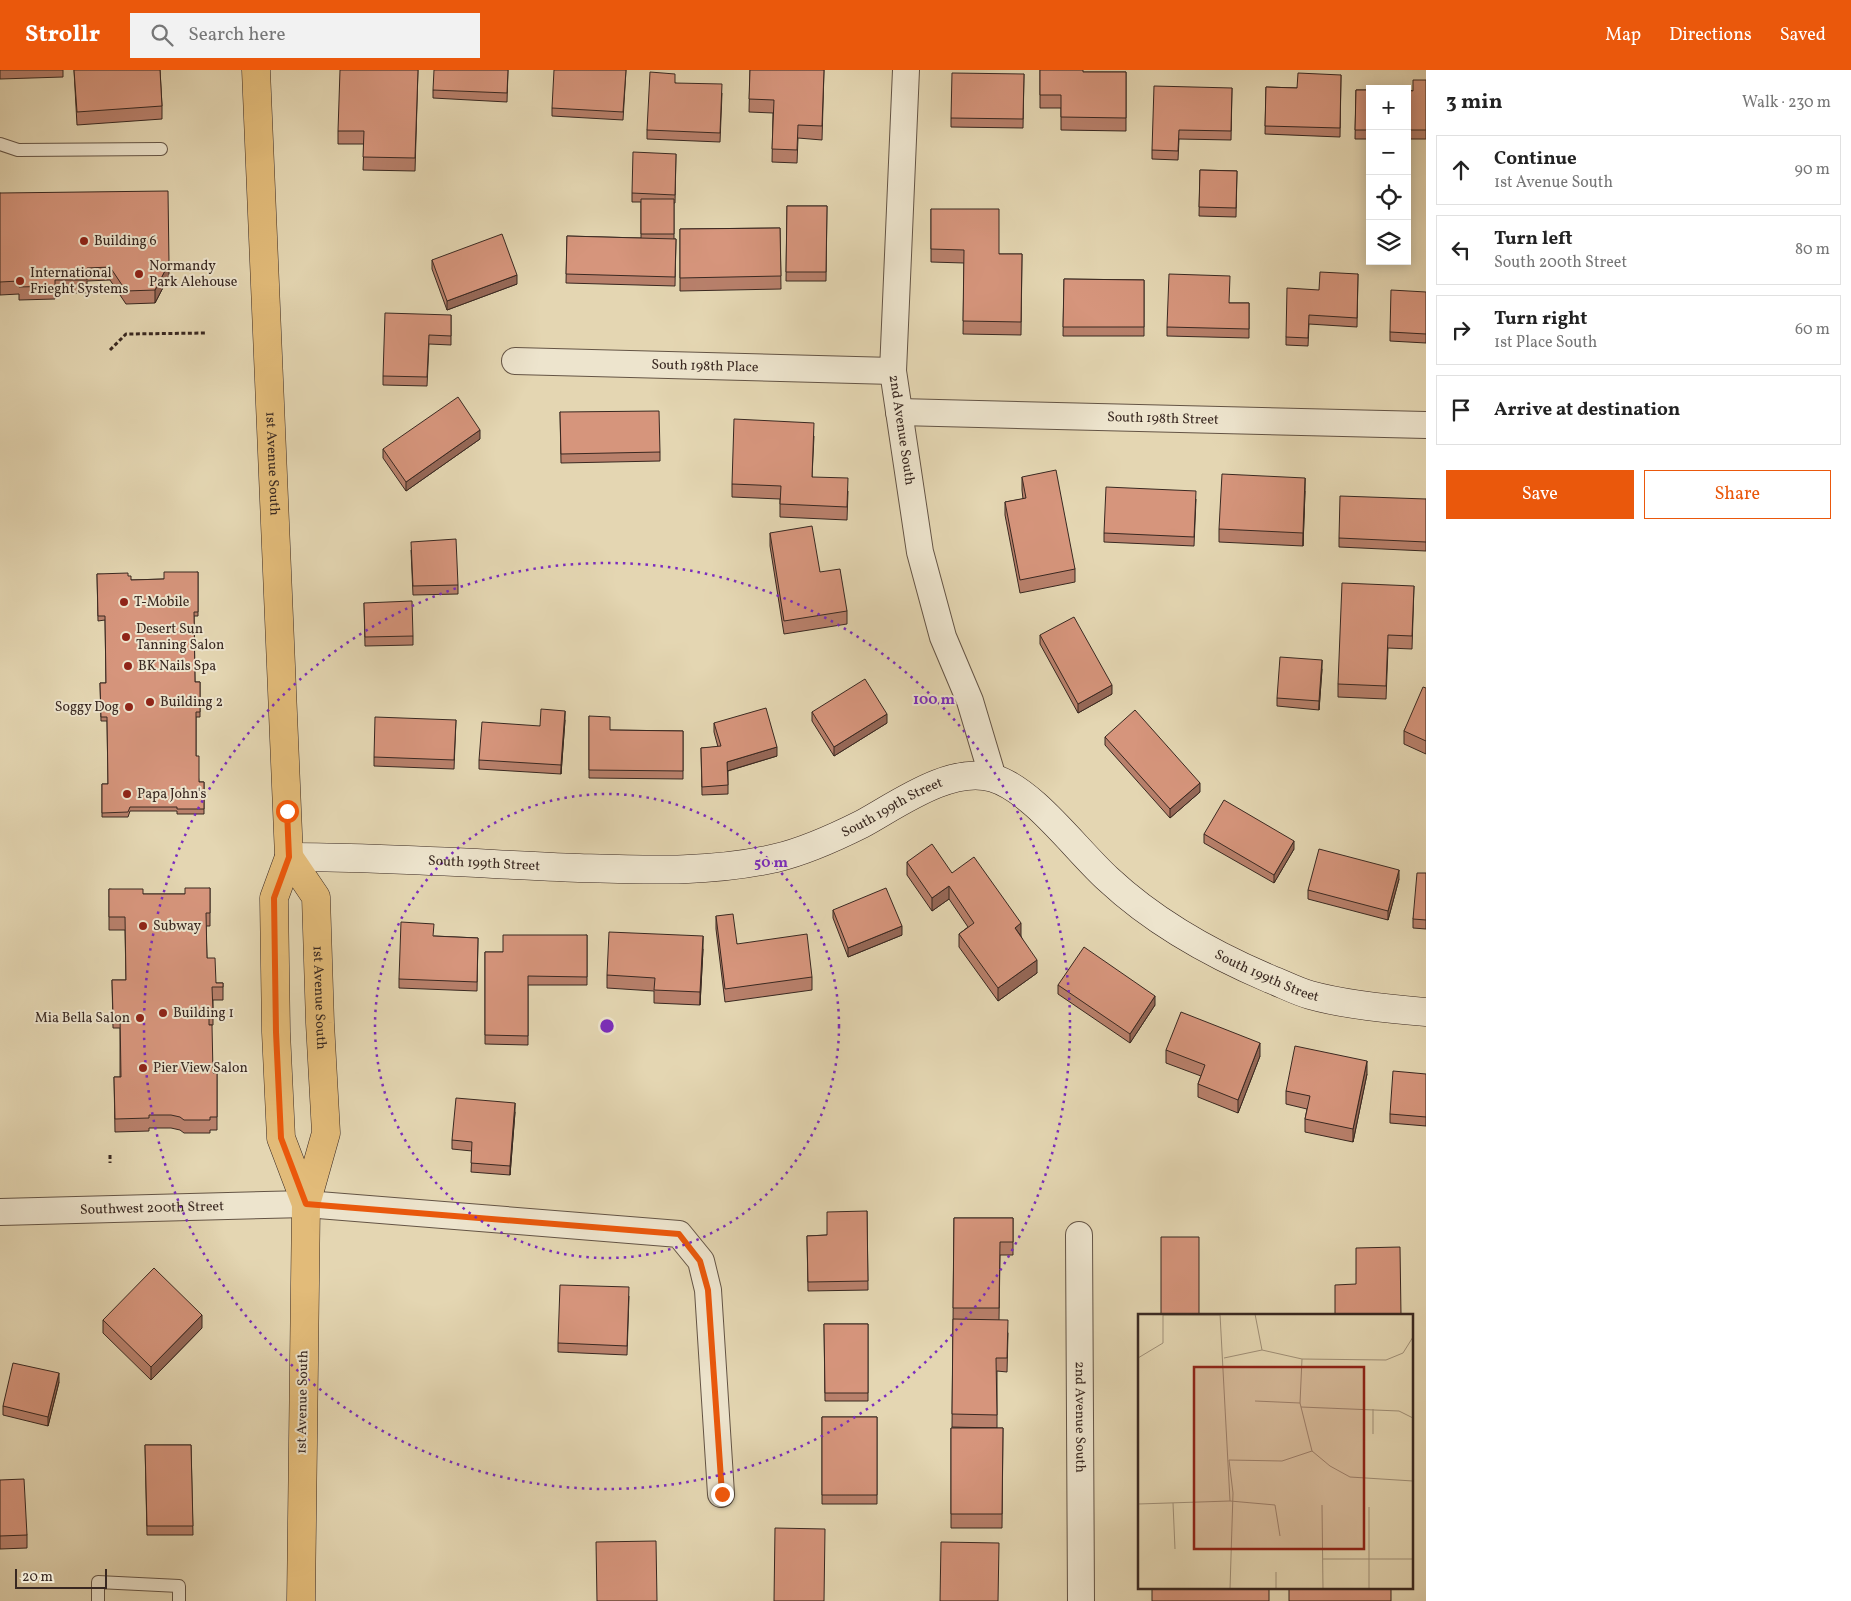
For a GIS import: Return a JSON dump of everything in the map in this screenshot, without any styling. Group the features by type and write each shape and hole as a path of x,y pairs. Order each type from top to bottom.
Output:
{"main road":[{"name":"1st Avenue South","path":"256,70 289,857 274,898 276,1032 281,1138 306,1204"},
{"name":"1st Avenue South","path":"289,857 316,897 326,1133 306,1204 302,1601"}],"street":[{"name":"2nd Avenue South","path":"906,70 893,371 920,552 943,637 970,701 993,778"},
{"name":"South 198th Place","path":"515,361 893,371"},
{"name":"South 198th Street","path":"899,412 1426,425"},
{"name":"South 199th Street","path":"289,857 366,857 465,864 656,870 738,866 813,847 938,783 960,777 993,778 1015,789 1034,803 1109,880 1143,909 1180,934 1227,961 1309,995 1385,1009 1426,1012"},
{"name":"Southwest 200th Street","path":"0,1212 306,1204 679,1234 700,1261 708,1290 722,1494"},
{"name":"2nd Avenue South","path":"1079,1235 1081,1601"}],"lane":[{"path":"0,144 18,150 161,149"},
{"path":"98,1601 98,1582 179,1586 179,1601"}],"path":[{"path":"110,350 126,334 206,333"},
{"path":"110,1155 110,1163"}],"building":[{"path":"74,70 160,70 162,106 77,112"},
{"path":"340,70 418,70 415,158 363,157 364,131 338,131"},
{"path":"434,70 508,70 507,93 433,90"},
{"path":"554,70 626,70 623,112 552,108"},
{"path":"750,70 824,70 822,126 798,125 797,150 772,149 774,100 749,99"},
{"path":"1040,70 1126,72 1126,118 1061,117 1061,95 1040,95"},
{"path":"650,72 675,74 675,83 722,84 720,133 647,130"},
{"path":"952,73 1024,74 1023,119 951,118"},
{"path":"1298,73 1341,75 1340,128 1265,126 1266,87 1297,88"},
{"path":"1413,80 1426,80 1426,130 1411,130 1411,91 1413,91"},
{"path":"1154,86 1232,88 1231,131 1179,130 1178,151 1152,150"},
{"path":"1356,90 1366,90 1366,130 1355,130"},
{"path":"633,152 676,154 675,195 632,193"},
{"path":"1200,170 1237,171 1236,208 1199,207"},
{"name":"Building 6","path":"168,191 169,263 155,290 126,291 110,267 87,268 87,280 55,280 55,286 19,287 19,281 0,282 0,193"},
{"path":"641,199 674,199 674,234 641,234"},
{"path":"787,206 827,206 826,272 786,272"},
{"path":"931,209 999,209 999,254 1022,254 1021,322 963,321 964,250 931,249"},
{"path":"780,228 781,276 680,278 680,229"},
{"path":"502,234 517,275 447,301 432,260"},
{"path":"567,236 676,239 675,277 566,274"},
{"path":"1320,272 1358,274 1357,318 1309,315 1308,338 1286,337 1287,288 1319,290"},
{"path":"1169,274 1230,276 1229,303 1249,303 1249,329 1167,327"},
{"path":"1064,279 1144,280 1144,327 1063,327"},
{"path":"1391,290 1426,292 1426,334 1390,332"},
{"path":"385,313 451,315 451,336 429,335 427,377 383,376"},
{"path":"458,397 480,430 406,482 383,449"},
{"path":"659,411 660,452 561,454 560,412"},
{"path":"734,419 814,423 812,477 848,478 847,507 780,504 781,486 732,484"},
{"path":"1056,470 1075,569 1020,580 1005,502 1026,498 1022,477"},
{"path":"1222,474 1305,478 1303,533 1219,529"},
{"path":"1106,487 1196,491 1194,537 1104,533"},
{"path":"1340,496 1426,499 1426,542 1339,538"},
{"path":"812,526 820,572 840,569 847,611 784,621 770,533"},
{"path":"456,539 458,585 413,586 411,542"},
{"name":"Building 2","path":"164,572 198,572 198,612 194,612 195,682 200,682 200,712 196,712 196,756 199,756 199,782 204,782 204,809 130,807 128,812 102,813 102,784 108,784 107,717 101,717 100,683 106,683 105,616 98,616 97,574 128,573 128,576 131,576 131,580 164,579"},
{"path":"1342,583 1414,586 1412,636 1388,635 1386,686 1338,684"},
{"path":"412,601 413,636 365,637 364,603"},
{"path":"1074,617 1112,685 1078,704 1040,635"},
{"path":"1280,657 1322,660 1319,701 1277,698"},
{"path":"865,679 887,714 834,747 812,712"},
{"path":"1423,687 1426,688 1426,741 1404,731"},
{"path":"766,708 777,747 727,762 728,785 702,787 701,748 721,746 714,723"},
{"path":"541,709 565,711 561,765 479,760 482,722 540,726"},
{"path":"1135,710 1200,783 1170,809 1105,737"},
{"path":"589,716 610,717 610,730 683,731 683,771 589,770"},
{"path":"375,717 456,720 454,760 374,757"},
{"path":"1224,800 1294,841 1274,875 1204,834"},
{"path":"932,844 952,873 974,857 1021,923 1015,928 1037,960 998,988 959,934 974,923 949,886 932,898 907,862"},
{"path":"1319,849 1399,870 1388,911 1308,890"},
{"path":"1417,873 1426,873 1426,920 1413,919"},
{"name":"Building 1","path":"185,888 210,888 210,913 206,913 207,958 215,958 216,983 223,983 223,987 212,987 213,1012 209,1012 209,1025 212,1025 213,1073 217,1073 217,1117 210,1117 210,1120 184,1120 171,1115 149,1115 149,1118 115,1119 114,1077 121,1077 120,1015 113,1015 112,980 126,980 125,917 109,917 109,889 143,889 143,894 185,894"},
{"path":"886,888 902,926 848,948 833,910"},
{"path":"733,914 737,944 807,934 812,977 725,989 716,916"},
{"path":"401,922 434,924 433,936 478,938 477,982 399,979"},
{"path":"609,932 703,936 700,992 654,990 655,978 607,975"},
{"path":"503,935 587,935 587,977 528,976 528,1036 485,1035 485,952 503,952"},
{"path":"1084,947 1155,996 1130,1034 1058,985"},
{"path":"1181,1012 1260,1043 1238,1100 1198,1084 1205,1065 1166,1050"},
{"path":"1295,1046 1367,1061 1353,1129 1305,1119 1310,1096 1286,1091"},
{"path":"1393,1071 1426,1074 1426,1117 1390,1114"},
{"path":"456,1098 515,1103 510,1166 471,1163 472,1142 452,1140"},
{"path":"867,1211 868,1281 808,1282 807,1236 827,1235 827,1212"},
{"path":"954,1218 1013,1218 1013,1242 1000,1242 999,1308 953,1308"},
{"path":"1161,1237 1199,1237 1199,1314 1161,1314"},
{"path":"1400,1247 1401,1314 1335,1314 1335,1285 1356,1284 1356,1248"},
{"path":"154,1268 202,1315 151,1367 103,1320"},
{"path":"560,1285 629,1287 627,1346 558,1343"},
{"path":"953,1319 1008,1320 1007,1358 996,1358 997,1415 952,1414"},
{"path":"824,1324 868,1324 868,1393 825,1393"},
{"path":"13,1363 59,1373 48,1417 3,1406"},
{"path":"822,1417 877,1417 877,1495 822,1495"},
{"path":"951,1428 1003,1428 1002,1514 951,1514"},
{"path":"145,1445 191,1445 193,1526 147,1526"},
{"path":"24,1479 27,1535 0,1536 0,1480"},
{"path":"775,1528 825,1529 824,1601 774,1601"},
{"path":"656,1541 657,1601 597,1601 596,1542"},
{"path":"941,1542 999,1543 998,1601 940,1601"},
{"path":"1152,1588 1269,1588 1269,1601 1152,1601"},
{"path":"1289,1588 1391,1588 1391,1601 1289,1601"}],"place":[{"name":"Building 6","path":"84,241"},
{"name":"Normandy Park Alehouse","path":"139,274"},
{"name":"International Frieght Systems","path":"20,281"},
{"name":"T-Mobile","path":"124,602"},
{"name":"Desert Sun Tanning Salon","path":"126,637"},
{"name":"BK Nails Spa","path":"128,666"},
{"name":"Building 2","path":"150,702"},
{"name":"Soggy Dog","path":"129,707"},
{"name":"Papa John's","path":"127,794"},
{"name":"Subway","path":"143,926"},
{"name":"Building 1","path":"163,1013"},
{"name":"Mia Bella Salon","path":"140,1018"},
{"name":"Pier View Salon","path":"143,1068"}],"route":[{"path":"287,811 289,857 274,898 276,1032 281,1138 306,1204 679,1234 700,1261 708,1290 722,1494"}]}
